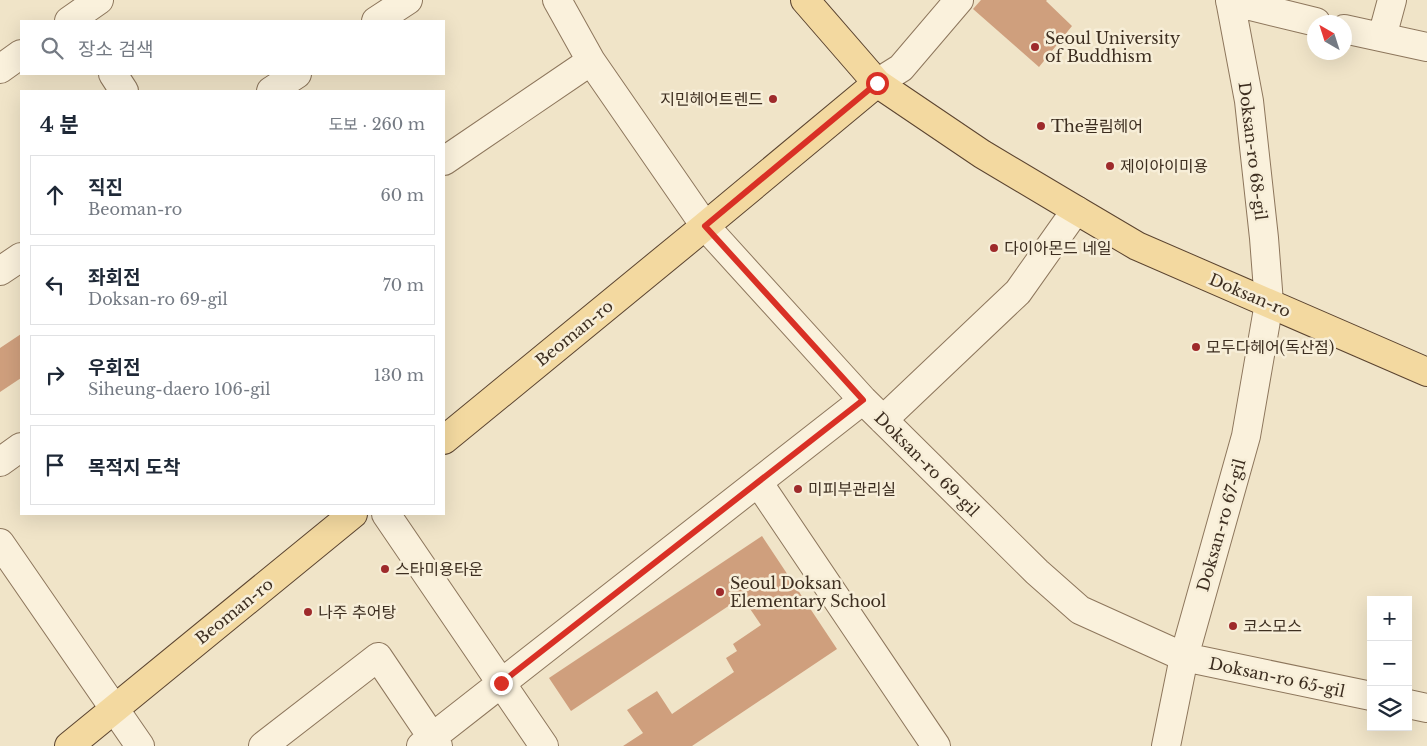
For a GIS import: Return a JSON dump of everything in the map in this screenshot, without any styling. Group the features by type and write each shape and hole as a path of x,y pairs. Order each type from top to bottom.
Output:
{"main road":[{"name":"Doksan-ro","path":"805,0 877,83 982,154 1137,246 1427,372"},
{"name":"Beoman-ro","path":"445,439 877,83"},
{"name":"Beoman-ro","path":"69,746 352,515"}],"street":[{"path":"74,15 100,0"},
{"path":"378,20 408,0"},
{"path":"557,0 591,61 705,226"},
{"path":"877,83 901,68 959,0"},
{"path":"1382,37 1392,0"},
{"path":"1230,1 1307,20"},
{"name":"Doksan-ro 68-gil","path":"1230,1 1249,101 1269,303"},
{"path":"1352,31 1427,47"},
{"path":"0,69 20,55"},
{"path":"445,160 591,61"},
{"path":"114,75 123,90"},
{"path":"273,90 295,75"},
{"path":"883,420 1018,292 1076,210"},
{"name":"Doksan-ro 69-gil","path":"705,226 863,400 1036,572 1080,610 1184,657"},
{"path":"0,272 20,258"},
{"name":"Doksan-ro 67-gil","path":"1166,746 1184,657 1246,436 1269,303"},
{"path":"263,746 378,657 430,743 501,683 863,400"},
{"path":"0,462 20,448"},
{"path":"758,482 936,746"},
{"path":"387,515 544,746"},
{"path":"0,543 140,746"},
{"name":"Doksan-ro 65-gil","path":"1184,657 1367,695"},
{"path":"1412,705 1427,708"}],"building":[{"name":"Seoul University of Buddhism","path":"981,0 1047,0 1072,26 1039,67 973,9"},
{"path":"20,335 20,379 0,392 0,348"},
{"path":"762,536 837,649 692,746 623,746 643,733 627,710 657,691 672,714 734,672 726,658 737,651 733,644 761,625 742,597 571,711 549,678"}],"place":[{"name":"Seoul University of Buddhism","path":"1035,47"},
{"name":"지민헤어트렌드","path":"773,99"},
{"name":"The끌림헤어","path":"1041,126"},
{"name":"제이아이미용","path":"1110,166"},
{"name":"다이아몬드 네일","path":"994,248"},
{"name":"모두다헤어(독산점)","path":"1196,347"},
{"name":"미피부관리실","path":"798,489"},
{"name":"스타미용타운","path":"385,569"},
{"name":"Seoul Doksan Elementary School","path":"720,592"},
{"name":"나주 추어탕","path":"308,612"},
{"name":"코스모스","path":"1233,626"}],"route":[{"path":"501,683 863,400 705,226 877,83"}]}
